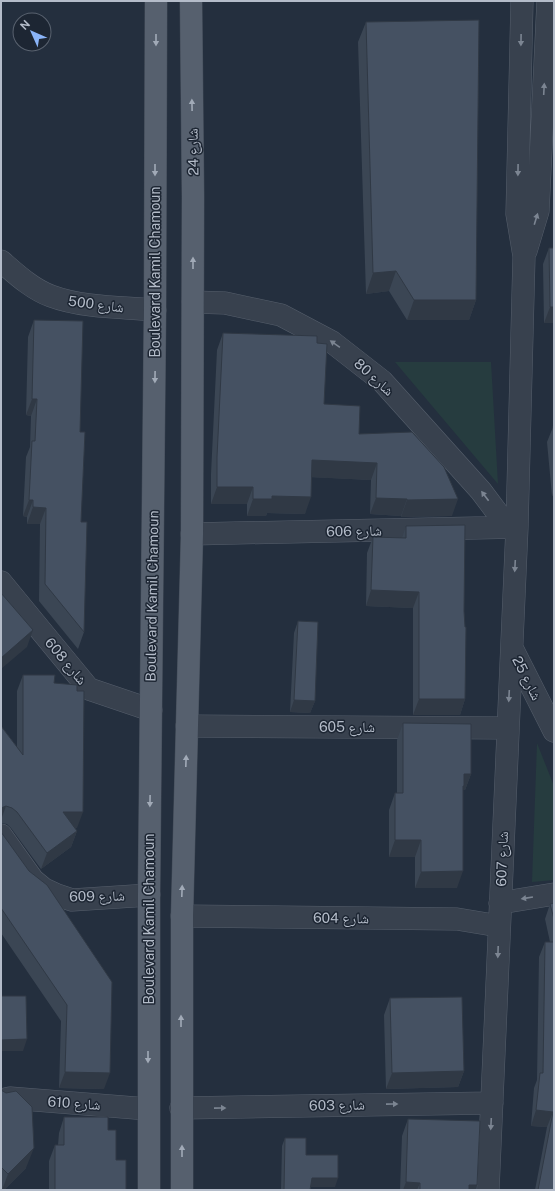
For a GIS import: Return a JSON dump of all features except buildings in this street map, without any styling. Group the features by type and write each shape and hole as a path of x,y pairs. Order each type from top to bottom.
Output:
{"main road":[{"name":"Boulevard Kamil Chamoun","path":"148,1190 156,1"},
{"name":"شارع 24","path":"191,1 193,302"},
{"path":"182,1190 182,916 192,534 193,302"}],"street":[{"path":"522,1 517,214 524,256"},
{"path":"524,256 538,211 548,1"},
{"name":"شارع 607","path":"488,1190 511,647 513,527 524,256"},
{"name":"شارع 500","path":"1,261 33,287 50,296 74,303 155,310"},
{"name":"شارع 80","path":"193,302 225,303 280,315 332,342 382,381 513,527"},
{"name":"شارع 606","path":"192,534 513,527"},
{"name":"شارع 608","path":"1,582 89,689 151,710"},
{"name":"شارع 25","path":"511,647 554,731"},
{"name":"شارع 605","path":"187,726 507,728"},
{"name":"شارع 609","path":"1,835 33,880 56,896 72,900 149,895"},
{"path":"500,903 554,894"},
{"name":"شارع 604","path":"182,916 457,919 499,926"},
{"name":"شارع 610","path":"1,1100 10,1098 148,1109"},
{"name":"شارع 603","path":"181,1108 492,1103"}],"green space":[{"path":"395,362 491,362 498,484"},
{"path":"537,743 554,786 554,880 532,882"}]}
